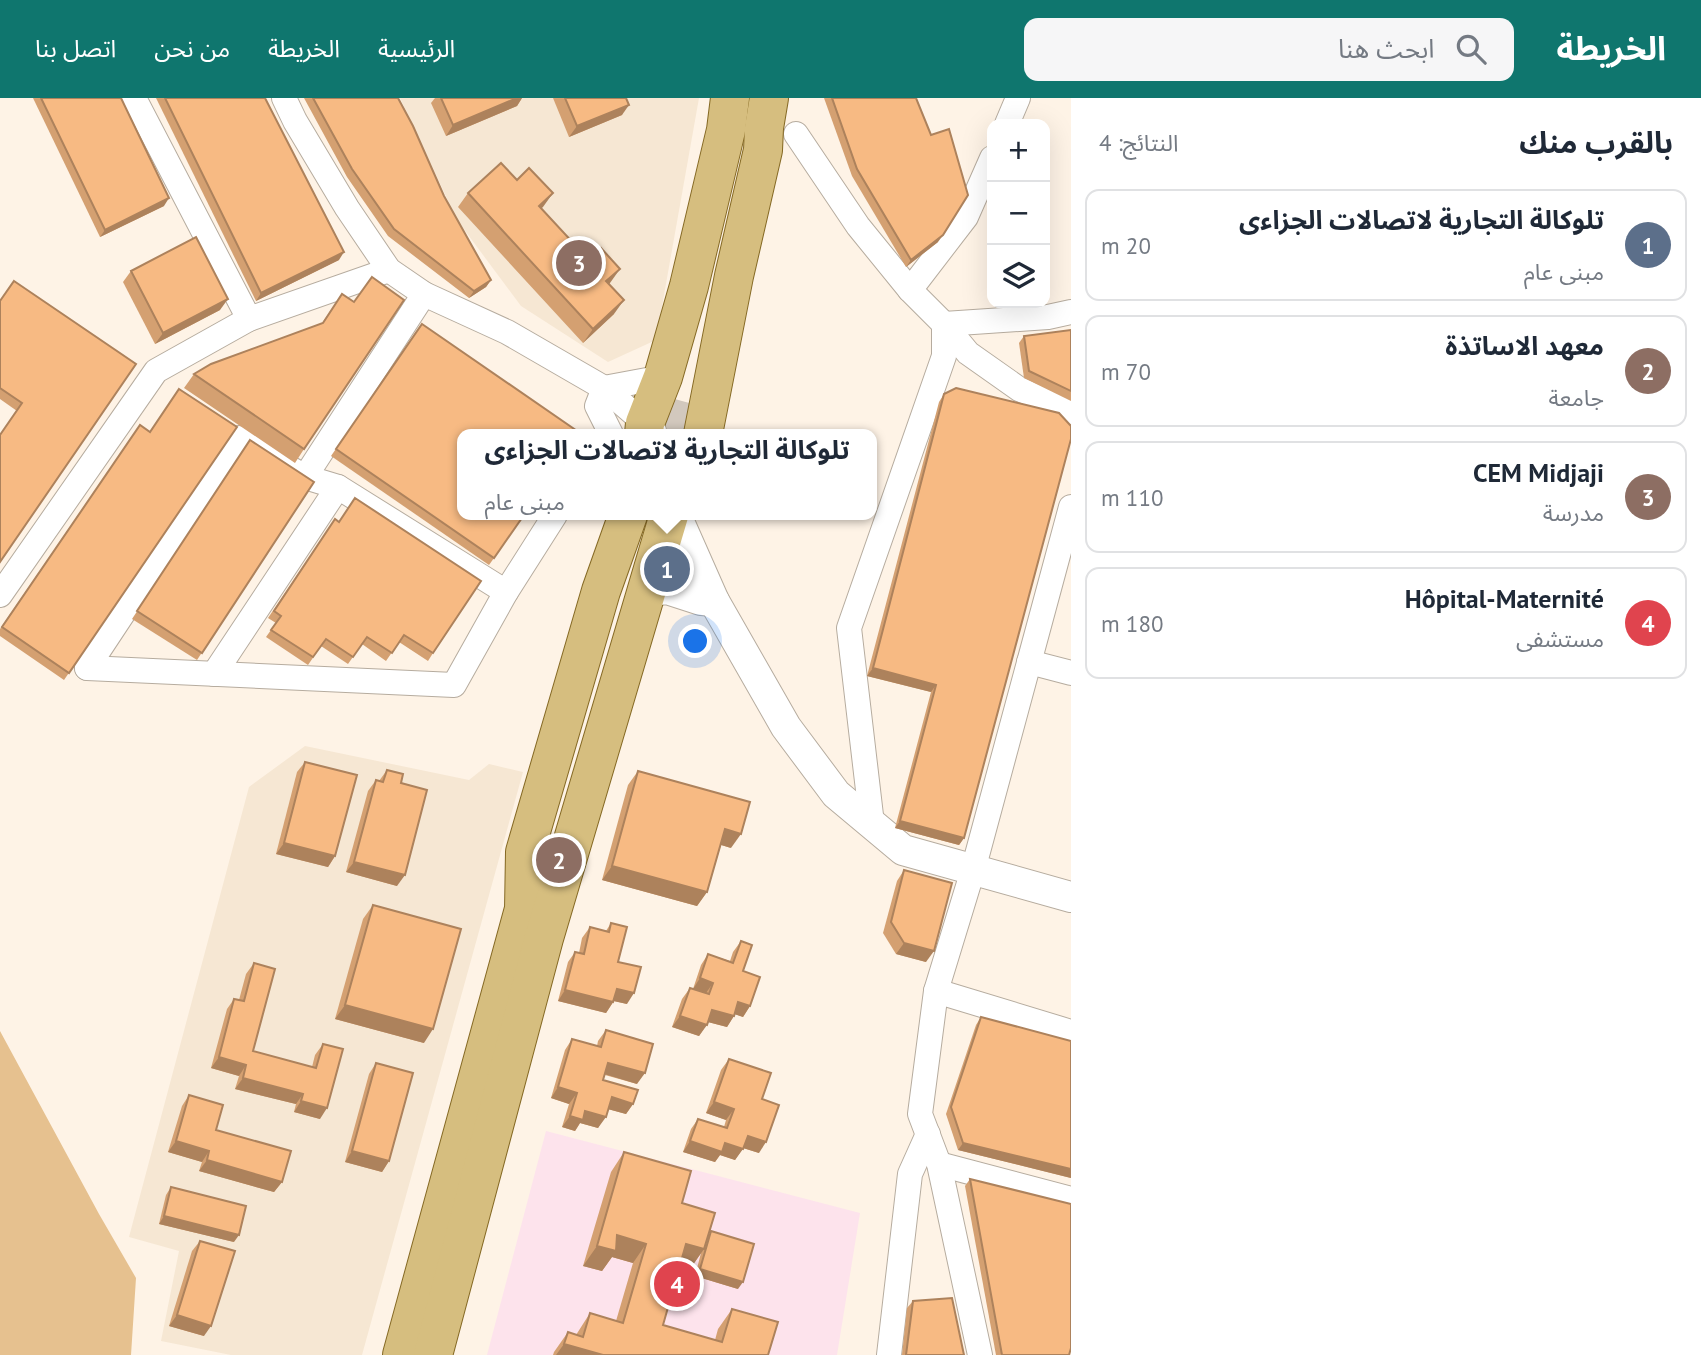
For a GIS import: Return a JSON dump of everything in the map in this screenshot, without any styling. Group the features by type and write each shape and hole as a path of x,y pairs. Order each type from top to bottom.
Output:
{"main road":[{"path":"672,391 689,286 728,114"},
{"path":"641,429 672,391 733,215 774,122"},
{"path":"704,429 734,276 774,122"},
{"path":"402,1355 534,923 647,592 668,520"},
{"path":"433,1355 534,923 525,852 601,591 633,538"}],"street":[{"path":"134,98 248,319"},
{"path":"284,98 347,208 389,270 424,294 506,332 604,388 637,429"},
{"path":"1009,119 1018,98"},
{"path":"774,122 910,290 968,353 1019,389 1071,412"},
{"path":"910,290 966,217 987,169"},
{"path":"0,595 156,371 248,319 389,270"},
{"path":"305,477 424,294"},
{"path":"944,324 1048,317 1071,312"},
{"path":"872,824 849,628 944,356 944,324"},
{"path":"604,388 672,391"},
{"path":"604,388 597,405 636,429"},
{"path":"506,592 338,487 305,477 239,438 87,668 454,685 506,592 552,520"},
{"path":"214,674 338,487"},
{"path":"980,1355 939,1164 920,1114 936,991 972,870 1071,507"},
{"path":"678,520 714,601 786,727 836,794 903,849 1071,897"},
{"path":"700,520 705,532 714,601"},
{"path":"647,592 667,589 701,600 714,601"},
{"path":"1029,662 1071,673"},
{"path":"936,991 1071,1032"},
{"path":"889,1355 910,1174 928,1134"},
{"path":"939,1164 1071,1199"}],"shaded area":[{"path":"400,98 699,98 656,340 608,362 521,306 457,220"},
{"path":"305,746 469,780 489,764 523,772 362,1355 231,1355 161,1341 179,1251 129,1237 249,787"},
{"path":"0,1031 136,1278 131,1355 0,1355"},
{"path":"546,1131 860,1213 837,1355 487,1355"}],"building":[{"path":"41,98 121,98 169,198 105,230"},
{"path":"165,98 265,98 344,252 261,293"},
{"path":"313,98 398,98 444,196 491,280 474,291 394,229 352,169"},
{"path":"441,98 517,98 453,125"},
{"path":"565,98 626,98 629,105 577,126"},
{"path":"832,98 916,98 931,135 949,129 968,195 943,235 911,260 857,169"},
{"path":"501,163 517,180 529,168 553,193 539,206 589,260 601,248 620,269 606,281 624,300 593,329 468,193"},
{"path":"196,237 228,299 163,333 131,271"},
{"path":"372,277 404,300 304,449 194,374 211,364 323,323 342,294 354,302"},
{"path":"14,281 136,364 0,562 0,435 22,403 0,388 0,301"},
{"path":"422,324 574,429 457,429 457,520 521,520 494,558 336,449"},
{"path":"1071,330 1071,391 1029,371 1024,336"},
{"path":"956,388 1059,413 1071,426 1071,439 964,838 900,821 936,685 873,668 944,394"},
{"path":"179,389 237,427 69,673 2,627 140,425 150,432"},
{"path":"250,440 314,482 202,653 137,611"},
{"path":"355,498 481,581 433,653 404,635 392,653 367,637 353,657 326,639 313,657 271,630 281,616 274,611 335,519 339,522"},
{"path":"305,762 357,775 335,856 284,843"},
{"path":"387,770 403,774 401,783 427,790 405,875 354,862 376,780 383,782"},
{"path":"638,771 750,802 741,834 725,829 707,892 612,866"},
{"path":"904,870 952,883 934,951 904,943 891,922"},
{"path":"373,905 461,929 433,1029 345,1005"},
{"path":"611,923 627,927 618,962 641,967 634,993 617,989 613,1002 565,990 575,952 584,954 590,927 609,932"},
{"path":"741,941 752,945 743,971 760,977 750,1006 738,1002 734,1016 712,1010 707,1025 680,1016 690,988 709,994 713,983 700,978 708,954 733,963"},
{"path":"254,963 275,969 253,1051 316,1068 323,1044 343,1049 327,1108 301,1101 303,1094 243,1078 246,1065 219,1057 234,999 244,1001"},
{"path":"981,1017 1071,1041 1071,1169 963,1143 951,1107"},
{"path":"606,1030 653,1044 645,1073 608,1063 603,1080 638,1090 633,1104 612,1097 606,1117 585,1111 583,1120 570,1116 577,1093 558,1087 572,1039 601,1047"},
{"path":"729,1059 771,1073 762,1099 779,1105 766,1142 748,1136 743,1149 725,1143 722,1152 690,1141 698,1119 727,1128 734,1109 714,1102"},
{"path":"376,1063 413,1073 389,1161 352,1151"},
{"path":"189,1095 223,1105 216,1130 291,1151 282,1182 207,1160 209,1151 176,1141"},
{"path":"624,1152 691,1171 682,1203 715,1213 704,1249 686,1244 663,1325 722,1342 732,1309 778,1322 768,1355 603,1355 564,1344 568,1332 583,1337 590,1313 623,1323 646,1244 617,1235 616,1251 597,1246"},
{"path":"970,1179 1071,1204 1069,1355 1002,1355"},
{"path":"171,1187 246,1206 239,1235 164,1216"},
{"path":"711,1231 754,1244 743,1282 700,1269"},
{"path":"200,1241 235,1251 211,1326 177,1315"},
{"path":"952,1298 964,1355 906,1355 913,1301"}],"tunnel":[{"path":"674,429 682,401"}],"place":[{"name":"CEM Midjaji","path":"579,263"},
{"name":"تلوكالة التجارية لاتصالات الجزاءى","path":"667,569"},
{"name":"معهد الاساتذة","path":"559,860"},
{"name":"Hôpital-Maternité","path":"677,1284"}]}
